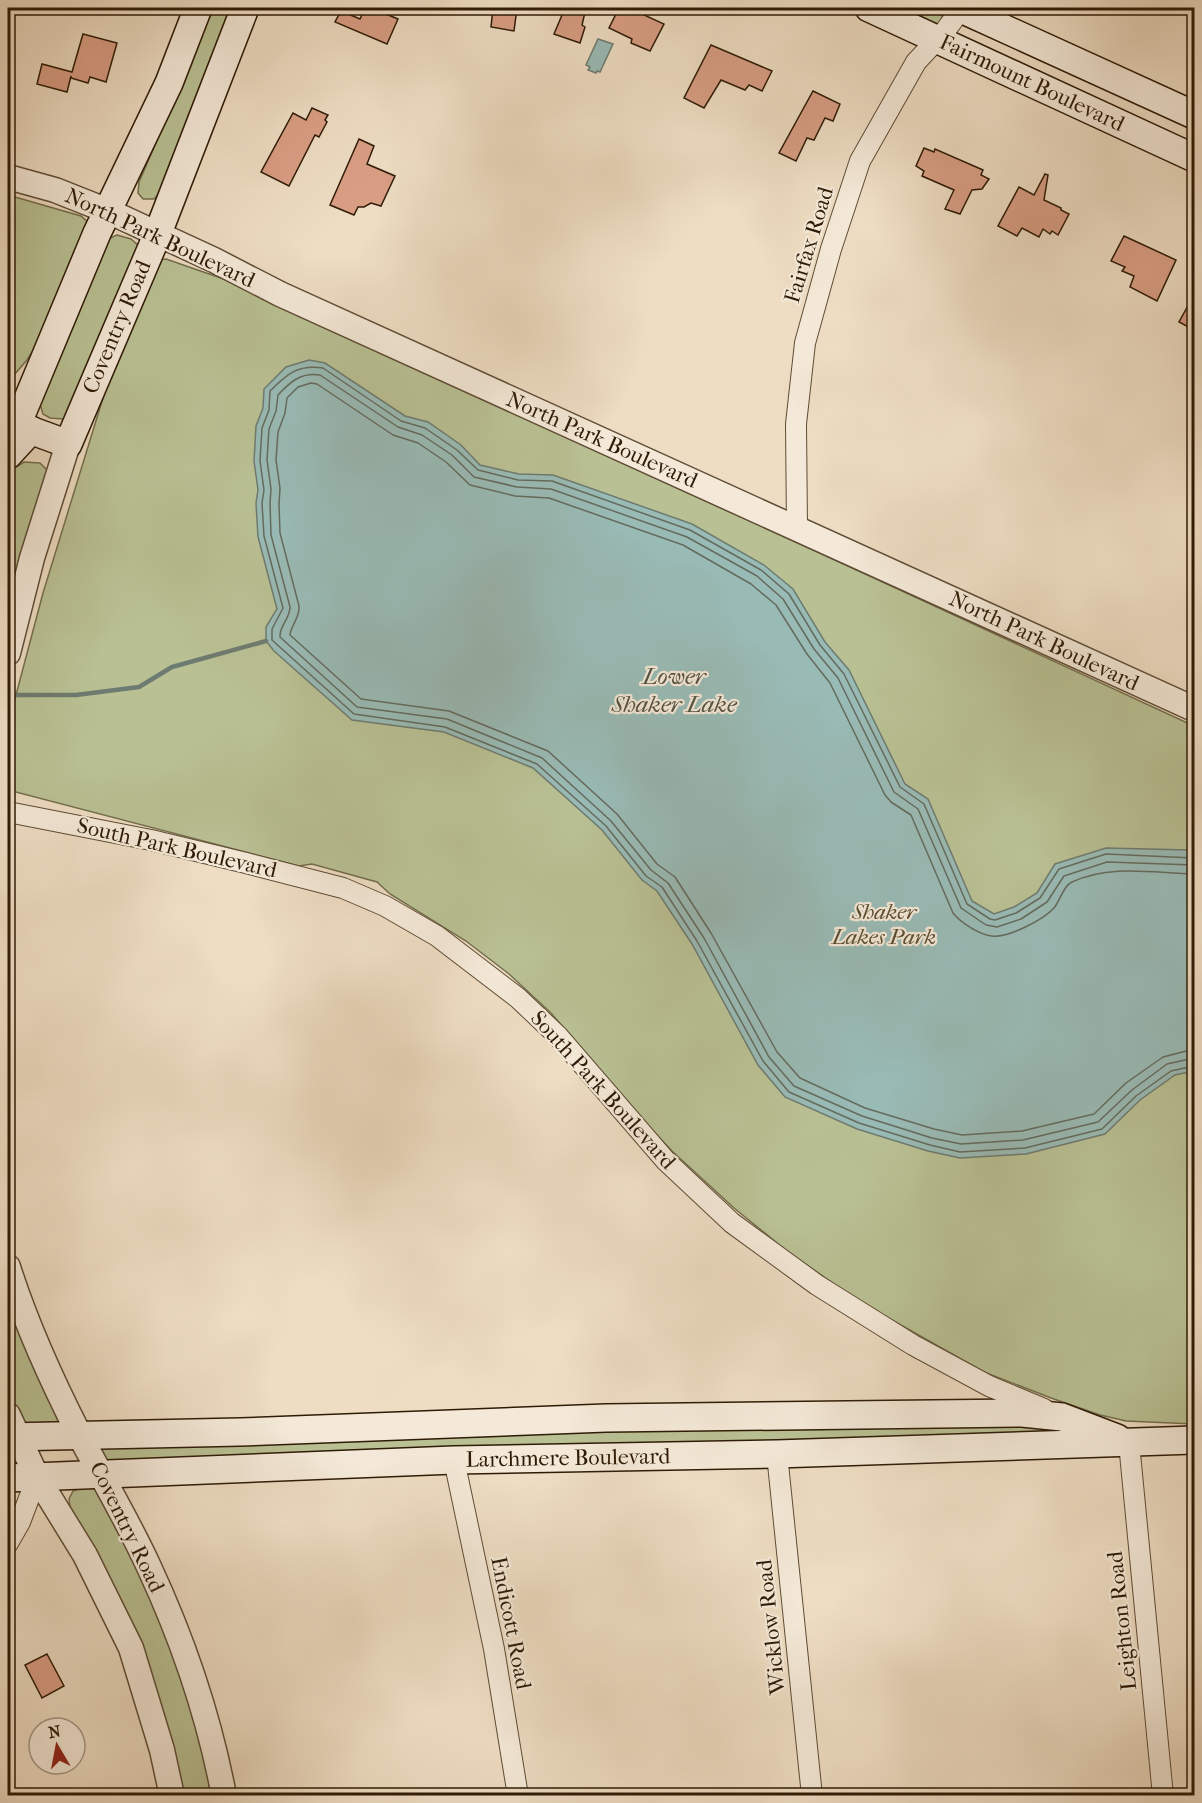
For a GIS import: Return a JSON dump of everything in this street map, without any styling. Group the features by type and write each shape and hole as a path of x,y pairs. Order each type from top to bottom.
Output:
{"main road":[{"path":"8,453 52,338 108,211 169,83 198,8"},
{"name":"Coventry Road","path":"68,444 158,233 245,8"},
{"name":"Fairmount Boulevard","path":"869,8 1194,158"},
{"name":"Fairmount Boulevard","path":"961,8 1194,116"},
{"path":"18,426 68,444"},
{"name":"Larchmere Boulevard","path":"10,1430 80,1436 606,1418 934,1416 1022,1413 1062,1417"},
{"path":"934,1416 938,1449"},
{"name":"South Park Boulevard","path":"1062,1417 1129,1443"},
{"name":"Larchmere Boulevard","path":"8,1478 454,1460 777,1454 1194,1440"}],"street":[{"name":"Fairfax Road","path":"797,528 796,424 806,343 831,249 860,161 916,62 949,26 961,8"},
{"name":"North Park Boulevard","path":"8,177 55,190 158,233 280,294 1194,709"},
{"name":"Coventry Road","path":"8,653 32,558 68,444"},
{"name":"South Park Boulevard","path":"8,812 151,840 246,863 337,886 385,906 437,936 518,998 558,1036 666,1161 732,1223 817,1286 913,1345 989,1386 1062,1417"},
{"name":"Coventry Road","path":"8,1267 36,1339 80,1436 103,1474 149,1566 177,1632 205,1711 224,1796"},
{"path":"10,1430 85,1555 131,1648 162,1750 172,1796"},
{"name":"Leighton Road","path":"1129,1443 1163,1796"},
{"name":"Wicklow Road","path":"777,1454 812,1796"},
{"name":"Endicott Road","path":"454,1460 494,1649 518,1796"},
{"path":"8,1543 20,1522 37,1477"}],"green space":[{"path":"211,8 231,8 163,190 154,199 143,199 138,193 139,182"},
{"path":"889,8 935,8 939,9 943,19 939,25 929,26"},
{"path":"8,195 81,216 91,225 40,340 8,382"},
{"path":"117,235 131,239 140,247 73,410 63,419 50,418 43,414 40,404 42,393 110,238"},
{"name":"Shaker Lakes Park","path":"166,259 238,284 1194,726 1194,1424 1126,1421 1100,1415 1051,1398 984,1372 860,1302 788,1252 734,1208 672,1151 638,1115 551,1013 509,974 466,941 390,894 377,882 312,864 299,866 8,790 8,725 43,593 111,372 159,260"},
{"path":"24,462 40,463 48,471 8,616 8,487 13,469"},
{"path":"8,1286 57,1409 58,1421 49,1427 33,1429 20,1421 8,1389"},
{"path":"1022,1413 1129,1443 103,1474 80,1436"},
{"path":"92,1484 101,1491 180,1659 215,1795 180,1795 95,1553 70,1507 69,1499 73,1491"}],"water":[{"path":"598,39 613,44 600,72 596,73 588,70 590,67 586,65"},
{"name":"Lower Shaker Lake","path":"309,360 325,363 405,416 428,422 461,445 480,465 519,474 553,475 692,524 764,565 793,589 825,642 849,670 905,784 928,799 972,901 994,914 1014,907 1037,893 1055,864 1106,848 1194,852 1194,1071 1175,1075 1140,1100 1105,1134 1026,1154 960,1158 928,1151 857,1129 785,1097 758,1065 692,944 657,891 642,880 602,830 533,768 444,732 352,720 274,651 266,641 266,627 277,609 258,537 256,503 258,490 254,461 256,426 263,408 264,389 286,367"}],"building":[{"path":"365,8 389,8 386,14 398,19 387,44 335,22 341,11 360,19"},
{"path":"493,8 517,8 514,31 491,27"},
{"path":"565,8 586,8 582,25 585,27 580,43 554,34"},
{"path":"619,8 629,8 664,24 650,51 631,43 632,39 609,28"},
{"path":"83,34 117,43 106,82 90,77 88,83 71,78 71,76 67,92 37,84 42,64 72,72"},
{"path":"711,45 772,71 762,91 749,85 745,90 721,80 704,108 684,98"},
{"path":"813,91 840,104 833,121 825,118 814,140 807,138 796,161 779,153"},
{"path":"312,108 328,115 325,120 327,122 319,137 315,135 289,186 261,172 293,113 306,120"},
{"path":"359,139 374,146 367,164 395,176 381,206 371,203 358,207 354,215 330,205"},
{"path":"924,148 934,152 935,149 983,170 981,175 989,179 982,189 972,190 960,214 945,209 954,190 922,176 924,171 916,166"},
{"path":"1045,174 1048,175 1044,200 1069,214 1058,235 1052,231 1050,234 1043,229 1039,237 1022,228 1017,236 998,226 1019,187 1034,195"},
{"path":"1124,236 1176,260 1157,301 1130,287 1134,276 1122,271 1125,267 1111,261"},
{"path":"1194,295 1194,330 1179,322"},
{"path":"47,1654 64,1686 42,1698 25,1665"}],"waterway":[{"path":"8,693 13,695 76,695 139,687 172,667 266,641"}]}
